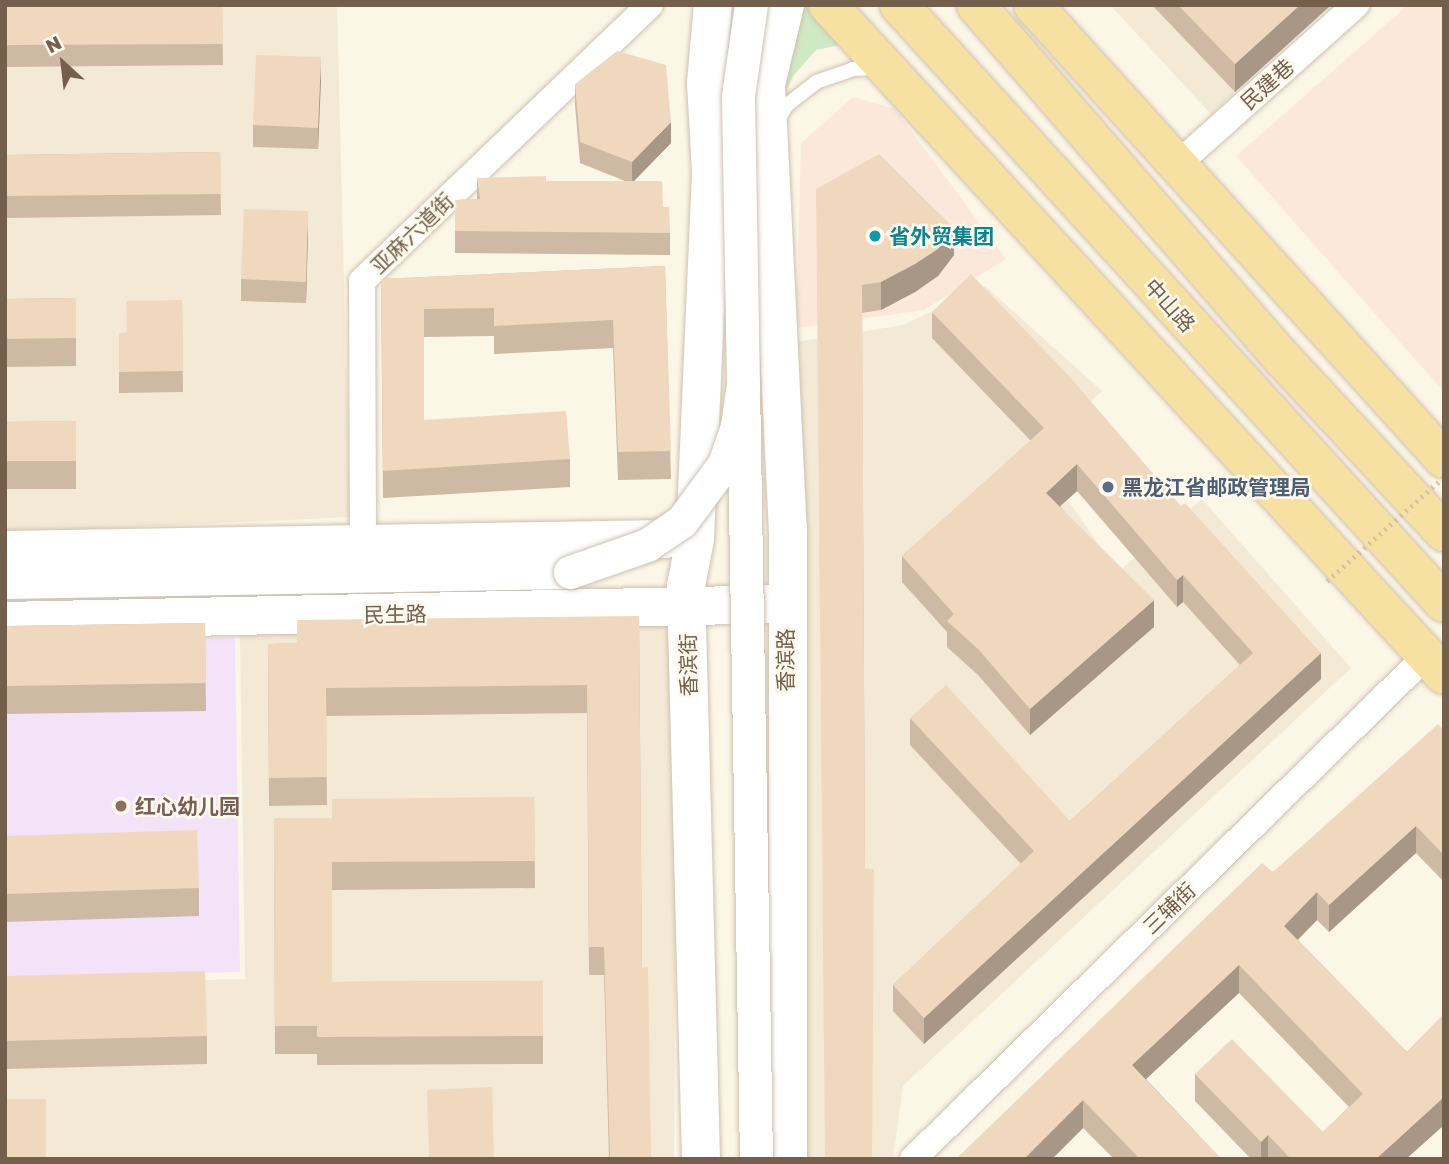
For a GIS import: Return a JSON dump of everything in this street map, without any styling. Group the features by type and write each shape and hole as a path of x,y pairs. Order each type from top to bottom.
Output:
{"main road":[{"name":"香滨街","path":"701,1159 685,586 695,539 710,172 706,83 713,5"},
{"name":"香滨路","path":"785,5 766,84 788,528 785,604 788,1159"},
{"path":"828,5 1148,358 1435,666"},
{"name":"中山路","path":"899,5 1434,593 1444,618"},
{"path":"976,5 1284,360 1444,532"},
{"path":"1033,5 1444,459"},
{"path":"1258,252 1284,360"},
{"path":"1125,256 1147,316 1148,358"},
{"path":"1148,358 1194,359 1227,367"},
{"path":"5,550 363,542 695,539"},
{"name":"民生路","path":"5,621 785,604"}],"street":[{"name":"亚麻六道街","path":"363,542 362,281 650,5"},
{"path":"751,5 738,96 756,1159"},
{"name":"民建巷","path":"1178,164 1356,5"},
{"path":"5,583 570,572 647,545 682,522 724,464 737,426 743,384"},
{"name":"三辅街","path":"913,1159 1435,666"}],"lane":[{"path":"769,162 776,122 802,91 834,74 884,68"}],"path":[{"path":"1328,581 1444,477"}],"shaded area":[{"path":"5,5 337,5 350,517 5,533"},
{"path":"1110,5 1332,5 1211,114"},
{"path":"1408,5 1444,5 1444,392 1236,156"},
{"path":"853,97 895,109 1006,259 924,310 796,328 801,143"},
{"path":"985,286 1102,391 1034,452 1118,572 1202,499 1351,668 903,1086 893,1159 801,1159 797,342 903,325"},
{"path":"677,616 674,1159 5,1159 5,985 245,979 240,636"},
{"name":"红心幼儿园","path":"235,637 240,972 5,978 5,640"}],"green space":[{"path":"799,5 841,5 874,38 816,50 794,75 778,106"}],"building":[{"path":"5,5 222,5 223,44 5,45"},
{"path":"1178,5 1300,5 1235,64"},
{"path":"617,51 666,65 671,122 632,162 580,142 575,84"},
{"path":"256,55 321,57 318,128 253,125"},
{"path":"220,152 221,194 5,196 5,155"},
{"path":"879,154 954,228 938,249 915,264 881,282 862,285 865,869 874,869 872,1159 825,1159 816,189"},
{"path":"546,176 546,181 662,181 663,207 669,207 670,233 455,231 455,200 480,199 477,178"},
{"path":"244,209 308,211 306,282 241,279"},
{"path":"665,266 671,451 618,452 613,320 494,326 494,308 424,309 424,420 566,411 570,459 383,471 381,279"},
{"path":"971,274 1069,376 1181,506 1185,503 1321,653 924,1018 893,985 1034,851 910,718 946,685 1070,821 1253,653 1183,575 1177,580 1077,464 1046,493 1154,600 1030,709 978,649 947,621 954,614 902,556 1044,428 932,312"},
{"path":"76,298 76,338 5,339 5,299"},
{"path":"182,300 183,371 119,372 119,334 127,333 126,301"},
{"path":"76,421 76,461 5,461 5,422"},
{"path":"639,616 642,968 648,967 651,1159 610,1159 604,947 589,947 587,685 326,688 327,777 269,778 268,644 297,643 297,620"},
{"path":"205,623 206,683 5,686 5,626"},
{"path":"1438,724 1444,731 1444,855 1416,826 1329,905 1317,892 1284,926 1407,1052 1444,1014 1444,1097 1376,1159 1291,1159 1268,1135 1261,1142 1195,1074 1232,1039 1323,1132 1363,1094 1239,965 1132,1065 1221,1159 1140,1159 1083,1100 1024,1159 956,1159 1262,863 1273,872"},
{"path":"534,797 535,861 332,862 332,982 543,981 543,1036 317,1037 317,1026 275,1026 274,818 332,818 332,799"},
{"path":"197,830 199,888 5,894 5,836"},
{"path":"205,971 207,1036 5,1041 5,976"},
{"path":"492,1087 494,1159 429,1159 427,1090"},
{"path":"5,1099 46,1099 46,1159 5,1159"}],"place":[{"name":"省外贸集团","path":"875,236"},
{"name":"黑龙江省邮政管理局","path":"1108,487"},
{"name":"红心幼儿园","path":"121,806"}]}
